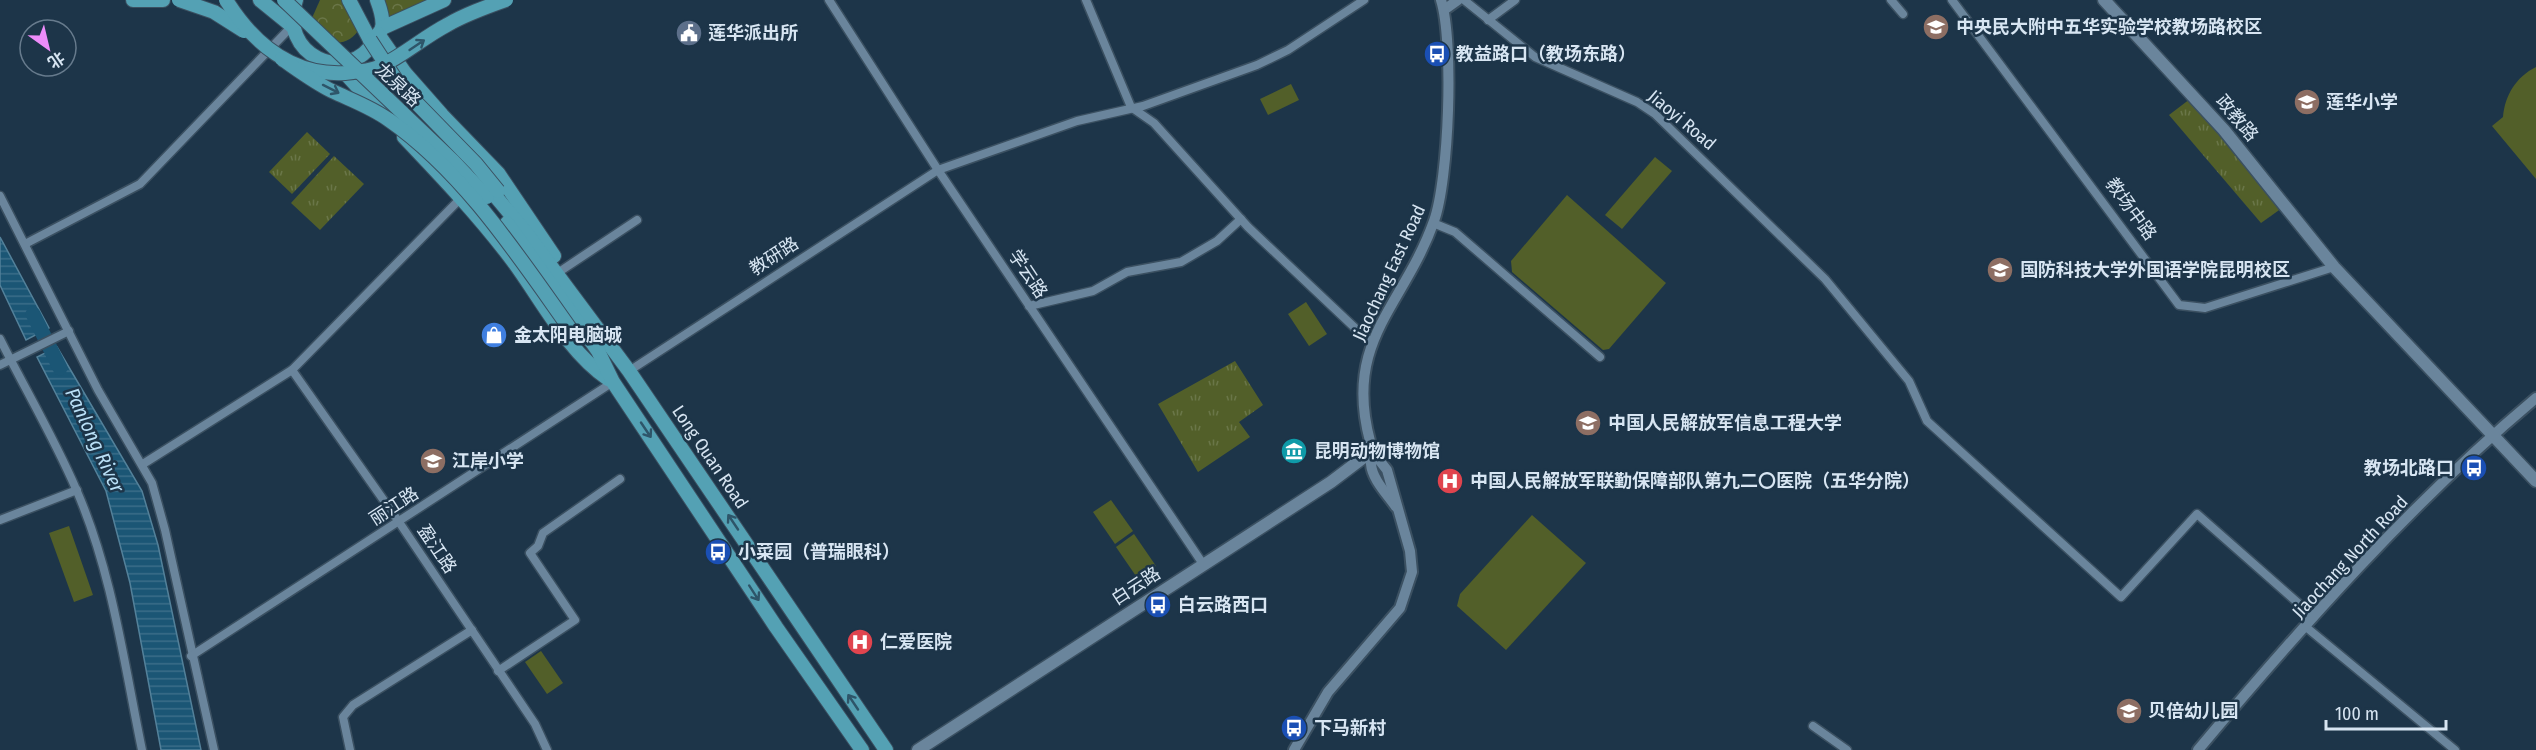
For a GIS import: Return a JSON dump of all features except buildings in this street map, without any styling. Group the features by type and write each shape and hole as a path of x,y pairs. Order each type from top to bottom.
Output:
{"main road":[{"path":"133,0 163,0"},
{"path":"179,0 214,12 252,35 282,59 331,90 360,102 405,132 445,170 495,225 571,330 613,382"},
{"path":"226,0 252,35"},
{"path":"260,0 292,26"},
{"name":"龙泉路","path":"284,0 453,161 492,194"},
{"path":"295,0 292,26 297,41 307,52 321,60 336,63 361,55 380,31 444,0"},
{"name":"龙泉路","path":"295,0 458,156 492,194"},
{"path":"349,0 370,40 400,86 476,164 492,194"},
{"path":"377,0 380,31 427,98 498,173 562,270 572,296"},
{"path":"282,59 310,71 332,74 378,68 446,25 481,8 507,0"},
{"name":"政教路","path":"2103,0 2224,130 2334,267"},
{"path":"336,63 461,198 514,262 567,336 591,364 613,382"},
{"name":"Long Quan Road","path":"492,194 527,234 629,371 886,750"},
{"name":"Long Quan Road","path":"492,194 598,351 613,382 776,627 862,750"},
{"path":"2334,267 2536,482"},
{"name":"白云路","path":"918,750 1348,471 1372,451"}],"street":[{"name":"学云路","path":"829,0 938,170 1203,564"},
{"path":"1086,0 1131,107 1154,123 1241,219 1372,344"},
{"name":"教研路","path":"629,371 938,170 1077,121 1171,97 1257,65 1288,50 1364,0"},
{"path":"1442,5 1458,0"},
{"name":"Jiaoyi Road","path":"1464,0 1535,57 1636,102 1655,114 1825,279 1909,381 1927,421 2121,597 2197,514 2314,617"},
{"path":"1488,20 1515,0"},
{"path":"1891,0 1903,14"},
{"name":"教场中路","path":"1952,0 2179,304 2205,308 2334,267"},
{"name":"Jiaochang East Road","path":"1294,750 1328,692 1400,609 1412,572 1410,550 1387,470 1372,451 1364,407 1363,373 1375,332 1405,282 1433,223 1442,191 1447,98 1442,5"},
{"path":"25,244 140,184 292,26"},
{"path":"0,196 98,390 152,483 165,530 191,656 214,750"},
{"path":"143,464 292,370 461,198"},
{"path":"1029,306 1093,291 1127,272 1181,262 1217,241 1241,219"},
{"path":"562,270 637,220"},
{"path":"1433,223 1455,232 1600,357"},
{"path":"0,365 69,331"},
{"path":"0,339 76,490 96,546 113,610 142,750"},
{"name":"盈江路","path":"292,370 472,630 535,724 547,750"},
{"name":"丽江路","path":"191,656 613,382"},
{"name":"Jiaochang North Road","path":"2198,750 2314,617 2491,436 2536,398"},
{"path":"498,671 575,620 530,553 538,546 543,533 620,479"},
{"path":"0,520 76,490"},
{"path":"2306,627 2455,750"},
{"path":"350,750 343,717 353,705 472,630"},
{"path":"1813,726 1847,750"}],"green space":[{"path":"320,0 354,0 359,29 347,41 336,43 312,18"},
{"path":"385,0 435,0 389,17"},
{"path":"2536,67 2536,179 2492,126 2503,117 2506,101 2517,81"},
{"path":"1291,84 1299,100 1268,115 1260,99"},
{"path":"2190,99 2212,120 2282,208 2261,223 2169,115"},
{"path":"307,132 330,154 292,194 269,172"},
{"path":"334,156 364,184 320,230 291,203"},
{"path":"1655,157 1672,171 1622,229 1605,215"},
{"path":"1567,195 1666,283 1609,349 1603,350 1512,272 1511,261"},
{"path":"1306,302 1327,334 1309,346 1288,314"},
{"path":"1235,361 1263,405 1239,422 1250,437 1198,472 1158,404"},
{"path":"1111,500 1133,531 1115,544 1093,512"},
{"path":"1532,515 1586,563 1506,650 1457,606 1460,594"},
{"path":"69,526 93,595 74,602 49,533"},
{"path":"1134,534 1156,566 1138,579 1116,547"},
{"path":"541,651 563,683 547,694 525,662"}],"water":[{"path":"0,237 49,328 26,340 0,285"},
{"path":"57,347 142,491 158,545 201,750 161,750 130,583 106,491 37,357"}],"waterway":[{"name":"Panlong River","path":"33,314 60,368"}],"place":[{"name":"中央民大附中五华实验学校教场路校区","path":"1936,27"},
{"name":"莲华派出所","path":"689,33"},
{"name":"教益路口（教场东路）","path":"1437,54"},
{"name":"莲华小学","path":"2307,102"},
{"name":"国防科技大学外国语学院昆明校区","path":"2000,270"},
{"name":"金太阳电脑城","path":"494,335"},
{"name":"中国人民解放军信息工程大学","path":"1588,423"},
{"name":"昆明动物博物馆","path":"1294,451"},
{"name":"江岸小学","path":"433,461"},
{"name":"教场北路口","path":"2474,468"},
{"name":"中国人民解放军联勤保障部队第九二〇医院（五华分院）","path":"1450,481"},
{"name":"小菜园（普瑞眼科）","path":"718,552"},
{"name":"白云路西口","path":"1158,605"},
{"name":"仁爱医院","path":"860,642"},
{"name":"贝倍幼儿园","path":"2129,711"},
{"name":"下马新村","path":"1294,728"}]}
